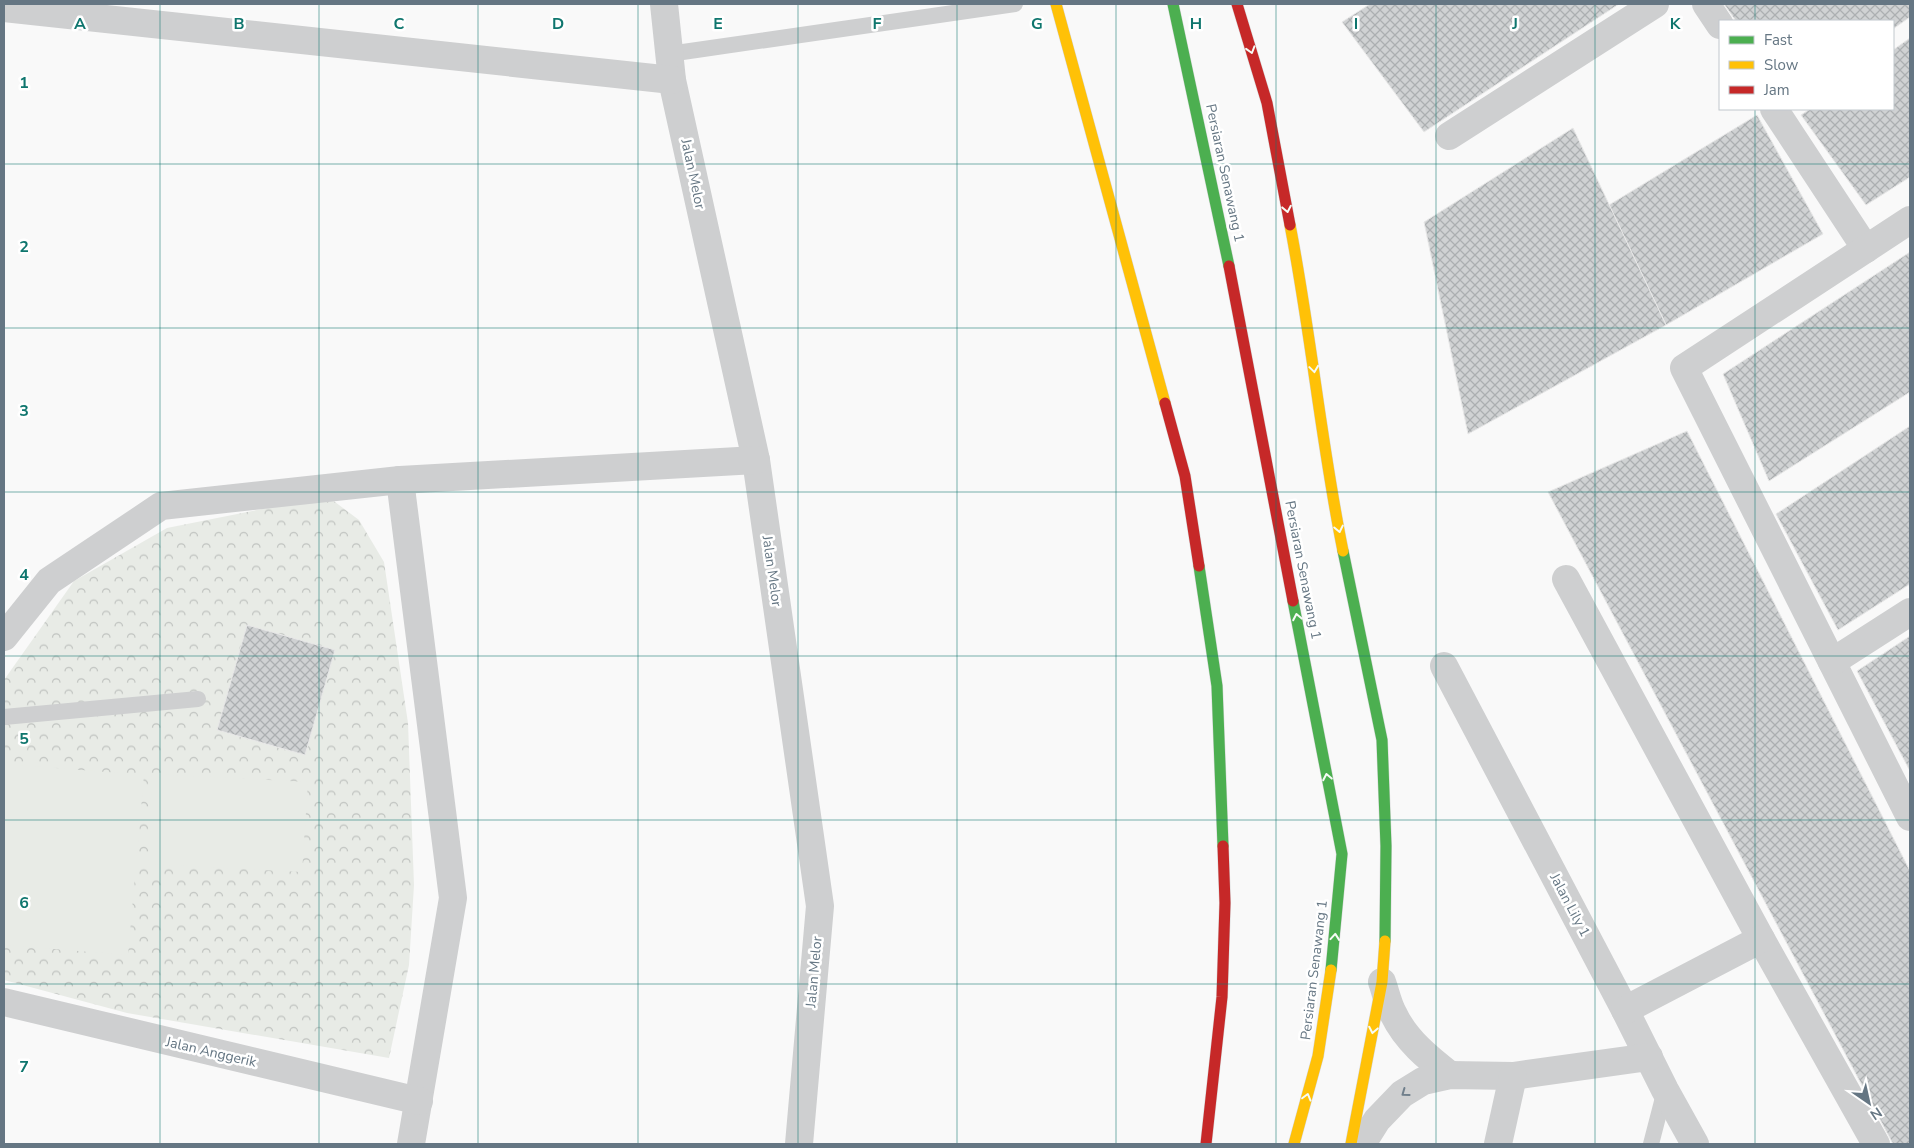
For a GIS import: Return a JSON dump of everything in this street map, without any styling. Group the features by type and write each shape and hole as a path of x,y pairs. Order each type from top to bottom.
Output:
{"main road":[{"path":"1056,4 1185,476 1217,686 1225,903 1222,997 1206,1144"},
{"name":"Persiaran Senawang 1","path":"1173,4 1223,234 1342,854 1333,954 1318,1056 1294,1144"},
{"path":"1237,4 1269,112 1301,281 1335,510 1382,740 1386,846 1385,954 1382,982 1351,1144"}],"street":[{"name":"Jalan Melor","path":"664,4 671,67 756,460 820,906 799,1144"},
{"path":"1449,136 1654,4"},
{"path":"1706,4 1719,24"},
{"path":"4,8 671,67"},
{"path":"1775,110 1866,250"},
{"path":"1910,220 1684,368 1910,817"},
{"path":"4,637 49,581 161,506 400,480 756,460"},
{"path":"400,480 453,898 411,1144"},
{"path":"1566,579 1761,939 1876,1144"},
{"path":"1832,662 1910,612"},
{"name":"Jalan Lily 1","path":"1444,666 1625,1010 1664,1090 1695,1144"},
{"path":"1625,1010 1761,939"},
{"path":"1382,982 1393,1014 1404,1032 1424,1055 1450,1075"},
{"name":"Jalan Anggerik","path":"4,1002 419,1101"},
{"path":"1362,1144 1377,1120 1402,1094 1423,1081 1450,1075 1513,1076 1649,1058"},
{"path":"1498,1144 1513,1076"}],"lane":[{"path":"671,67 1014,4"},
{"path":"4,717 198,699"},
{"path":"1651,1144 1664,1090"}],"green space":[{"path":"327,496 359,520 384,562 408,723 414,885 409,965 389,1058 127,1013 4,980 4,680 74,581 167,528"},
{"path":"5,764 144,775 128,955 4,945"},
{"path":"152,774 308,782 302,872 148,864"}],"building":[{"path":"1370,4 1619,4 1424,132 1342,22"},
{"path":"1724,4 1910,4 1910,17 1894,28 1894,20 1735,20"},
{"path":"1910,38 1910,177 1866,205 1801,115 1808,110 1894,110 1894,49"},
{"path":"1757,115 1823,234 1666,325 1609,205"},
{"path":"1573,128 1666,325 1468,434 1424,222"},
{"path":"1910,252 1910,392 1769,481 1723,374"},
{"path":"1910,426 1910,584 1838,630 1776,514"},
{"path":"1687,431 1910,871 1910,1144 1893,1144 1548,492"},
{"path":"247,625 335,650 305,755 217,730"},
{"path":"1910,636 1910,771 1857,671"}],"traffic: fast":[{"path":"1173,4 1229,266"},
{"path":"1343,551 1382,740 1386,846 1385,941"},
{"path":"1199,566 1217,686 1223,846"},
{"path":"1293,601 1342,854 1331,970"}],"traffic: slow":[{"path":"1056,4 1165,403"},
{"path":"1290,225 1328,470 1343,551"},
{"path":"1351,1144 1382,982 1385,941"},
{"path":"1294,1144 1318,1056 1331,970"}],"traffic: jam":[{"path":"1237,4 1267,103 1290,225"},
{"path":"1229,266 1293,601"},
{"path":"1165,403 1185,476 1199,566"},
{"path":"1206,1144 1222,997 1225,903 1223,846"}]}
